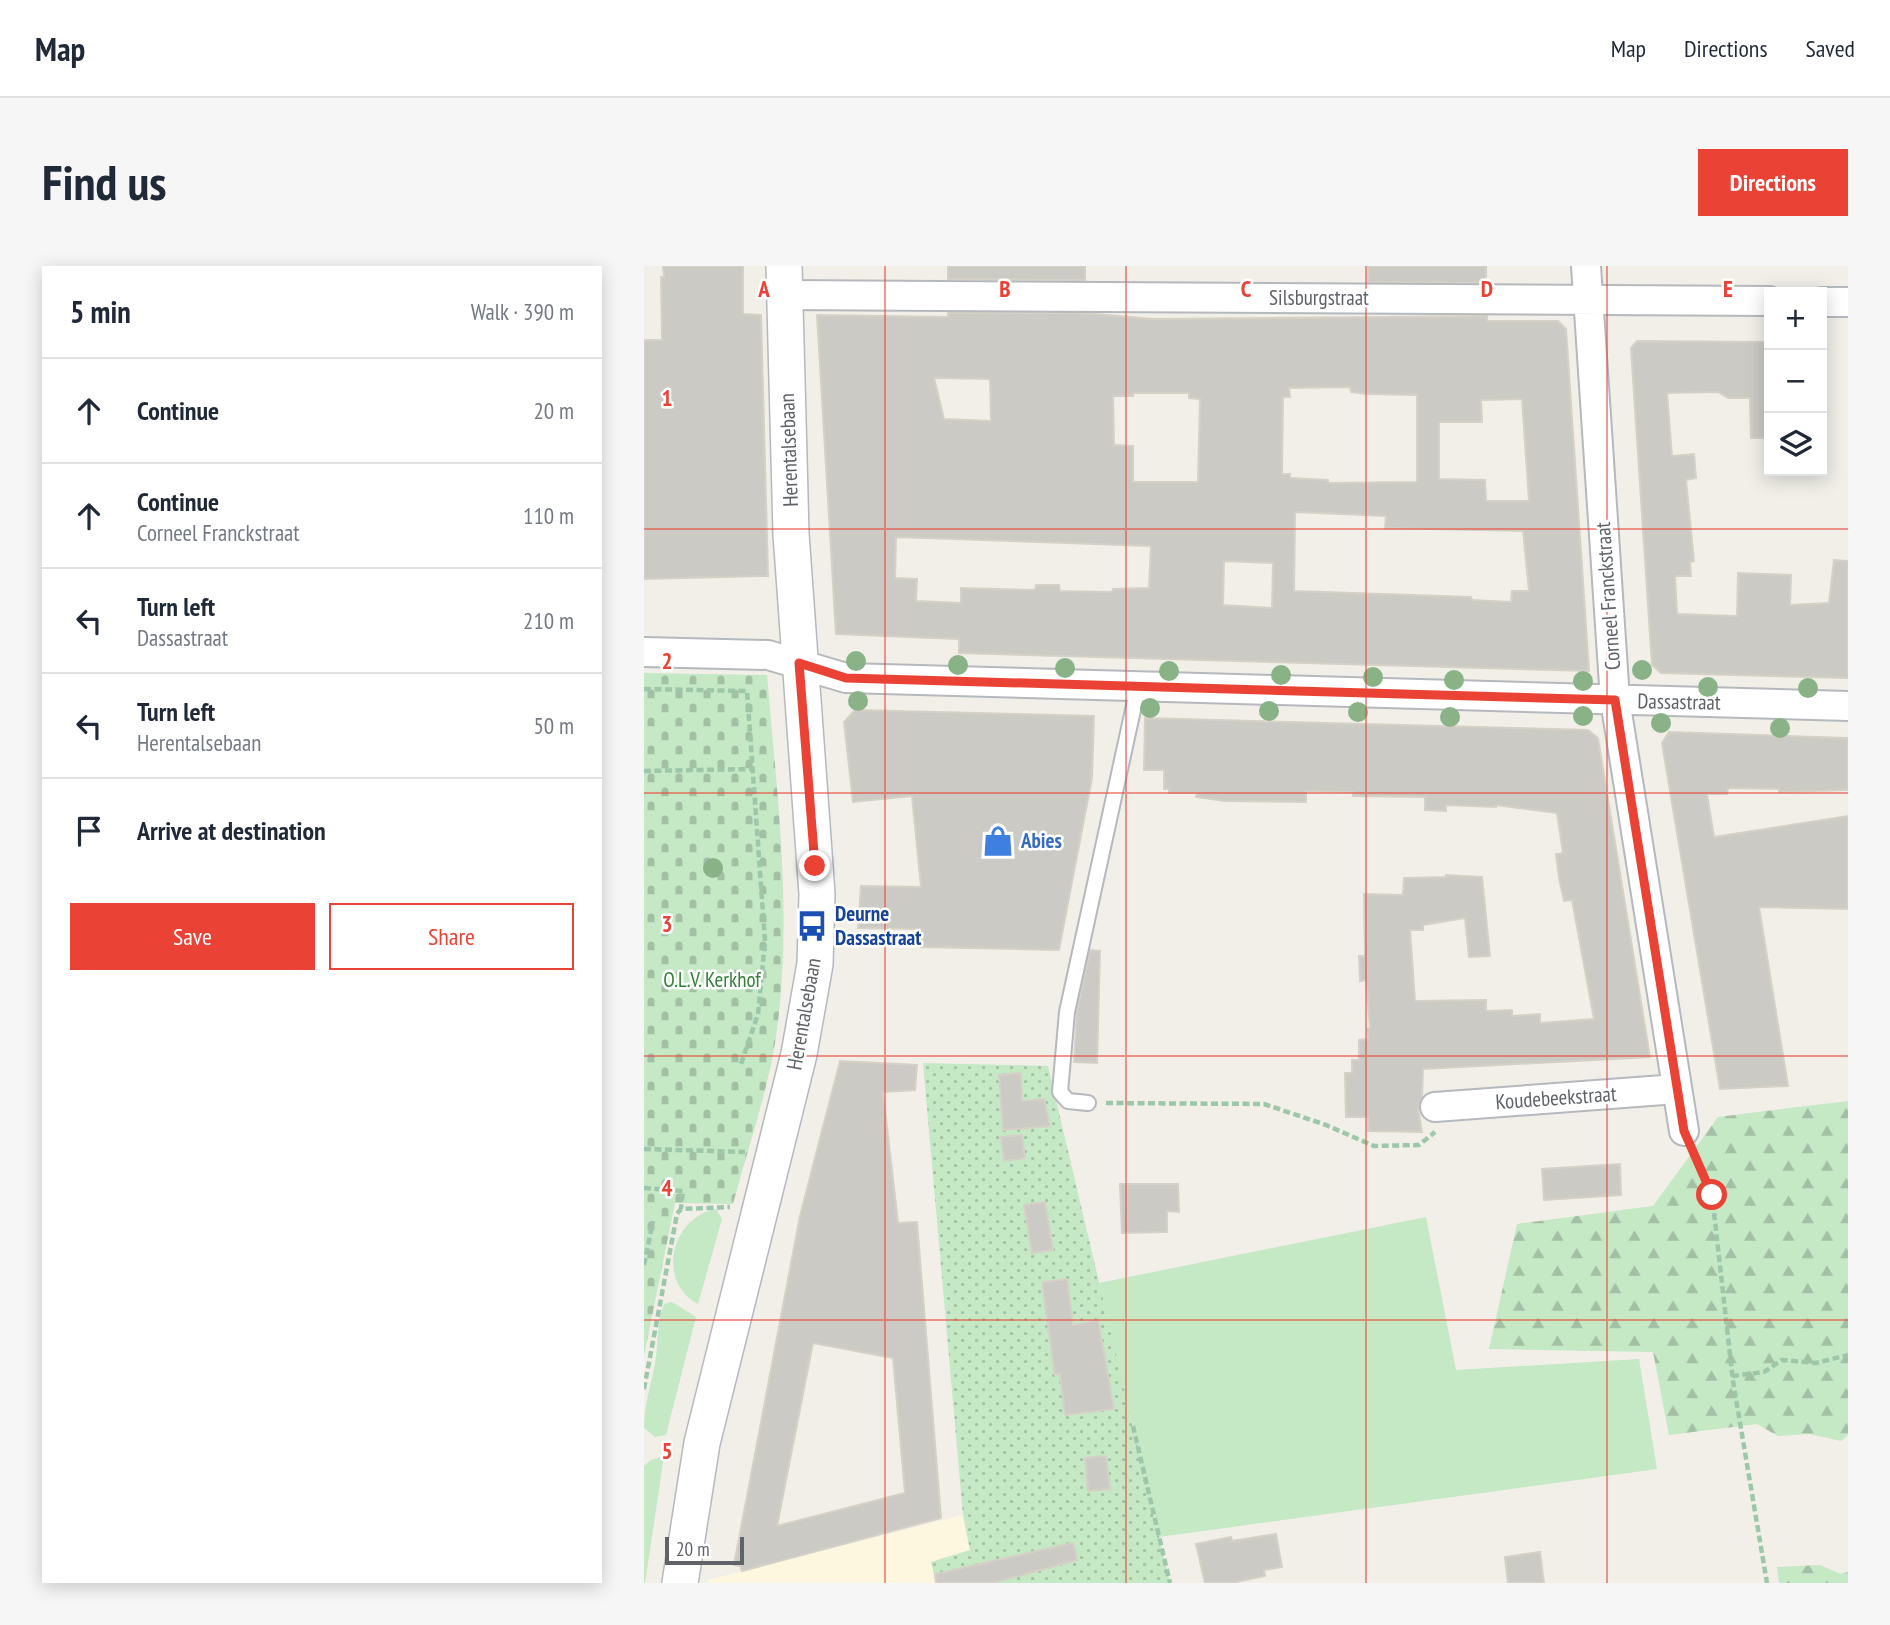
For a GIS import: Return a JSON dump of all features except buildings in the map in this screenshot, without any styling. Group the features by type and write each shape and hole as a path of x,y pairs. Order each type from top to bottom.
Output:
{"street":[{"name":"Corneel Franckstraat","path":"1586,266 1615,700 1684,1131"},
{"name":"Silsburgstraat","path":"784,281 1588,300 1764,301"},
{"name":"Herentalsebaan","path":"680,1583 702,1443 809,1005 816,939 817,894 791,534 784,281"},
{"path":"1827,302 1848,302"},
{"name":"Dassastraat","path":"644,652 768,655 846,678 1848,706"},
{"name":"Koudebeekstraat","path":"1441,1107 1677,1088"}],"lane":[{"path":"1088,1103 1069,1101 1060,1092 1067,1012 1138,687"}],"path":[{"path":"644,689 747,691 765,941 758,1014 740,1067"},
{"path":"644,771 752,769"},
{"path":"1088,1103 1264,1104 1326,1125 1374,1146 1419,1145 1437,1131 1441,1107"},
{"path":"1684,1131 1712,1195 1732,1376 1767,1583"},
{"path":"644,1149 774,1153"},
{"path":"644,1188 682,1191 681,1209 644,1389"},
{"path":"681,1209 761,1208"},
{"path":"644,1265 653,1221"},
{"path":"1732,1376 1764,1372 1782,1360 1816,1363 1848,1355"},
{"path":"1133,1426 1170,1583"}],"shaded area":[{"path":"963,1515 970,1550 931,1562 936,1583 708,1583 708,1580"}],"green space":[{"name":"O.L.V. Kerkhof","path":"644,673 767,675 782,859 783,951 775,1043 733,1204 675,1203 644,1356"},
{"path":"923,1063 1048,1066 1170,1583 936,1583 931,1562 970,1550 963,1515"},
{"path":"1848,1101 1848,1435 1841,1441 1809,1434 1778,1436 1757,1424 1669,1435 1653,1352 1489,1349 1517,1224 1653,1206 1718,1117"},
{"path":"716,1209 722,1219 698,1304 685,1294 677,1281 673,1266 674,1251 688,1224 701,1214"},
{"path":"1426,1217 1456,1370 1639,1359 1657,1469 1159,1537 1099,1283"},
{"path":"672,1302 696,1317 666,1435 655,1437 644,1428 645,1411 656,1356 661,1311 664,1304"},
{"path":"664,1456 644,1583 644,1466 651,1460"},
{"path":"1820,1565 1841,1574 1848,1572 1848,1583 1779,1583 1777,1567"}],"place":[{"name":"Abies","path":"998,841"},
{"name":"Deurne Dassastraat","path":"812,926"}],"route":[{"path":"815,866 799,663 846,678 1615,700 1684,1131 1690,1150 1706,1177 1712,1195"}]}
